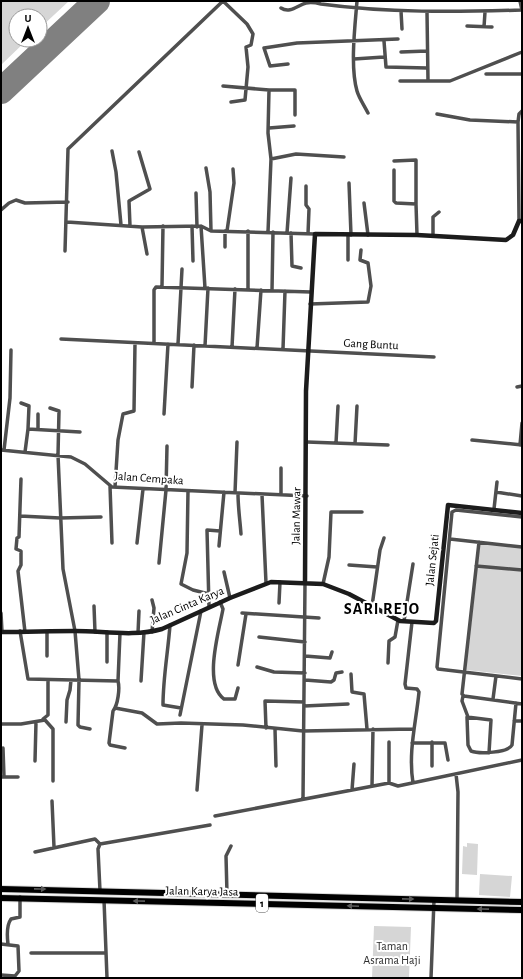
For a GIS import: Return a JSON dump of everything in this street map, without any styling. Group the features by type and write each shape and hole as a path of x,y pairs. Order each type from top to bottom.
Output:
{"highway":[{"name":"Jalan Karya Jasa","path":"1,889 522,902"},
{"path":"288,896 288,904"},
{"name":"Jalan Karya Jasa","path":"1,898 20,897 522,910"}],"street":[{"path":"66,251 68,202 67,153 70,147 223,1 247,24 253,33 251,44 246,47 248,67 244,101 231,102"},
{"path":"357,1 354,41 356,88 368,112"},
{"path":"281,8 287,10 306,3 313,3 401,11 485,12 522,10 520,1"},
{"path":"401,11 402,29"},
{"path":"427,12 428,82"},
{"path":"484,27 485,12"},
{"path":"467,26 492,27"},
{"path":"288,64 270,66 264,48 297,43 384,41 398,39"},
{"path":"384,41 384,57 386,67 427,68"},
{"path":"401,52 427,51"},
{"path":"400,81 428,82 453,80 522,52"},
{"path":"354,59 384,57"},
{"path":"486,74 522,74"},
{"path":"223,86 269,90 295,90 295,115"},
{"path":"269,90 272,291"},
{"path":"67,222 142,227 199,226 211,230 226,231 350,235 417,235 506,240 513,236 520,221 518,122 519,114 522,111"},
{"path":"438,114 470,120 518,122"},
{"path":"269,128 294,126"},
{"path":"112,151 116,172 121,225"},
{"path":"130,226 129,201 150,189 139,152"},
{"path":"271,159 296,154 344,157"},
{"path":"394,160 416,160 417,235"},
{"path":"206,168 210,192 211,230"},
{"path":"225,247 226,231 234,183 233,169"},
{"path":"394,170 395,202 416,204"},
{"path":"291,178 289,233 292,266 301,268"},
{"path":"348,260 350,235 349,183"},
{"path":"306,186 306,205 309,208 308,234"},
{"path":"196,193 199,226 203,244 206,288 205,346"},
{"path":"1,210 9,203 16,200 25,203 68,202"},
{"path":"364,203 368,235"},
{"path":"433,236 434,217 440,212"},
{"path":"162,286 163,226"},
{"path":"192,226 193,261"},
{"path":"142,227 148,254"},
{"path":"248,231 248,290"},
{"name":"Jalan Mawar","path":"303,799 308,351 315,234"},
{"path":"310,304 368,302 371,286 368,263 360,260 361,250"},
{"path":"178,344 182,269"},
{"path":"154,343 155,287 162,286 311,292"},
{"path":"232,347 235,289"},
{"path":"257,348 261,290"},
{"path":"283,349 285,292"},
{"name":"Gang Buntu","path":"61,339 434,357"},
{"path":"115,487 118,440 123,414 134,411 135,343"},
{"path":"164,414 168,344"},
{"path":"192,387 194,345"},
{"path":"3,450 10,398 10,350"},
{"path":"517,387 522,386"},
{"path":"21,403 29,406 25,452"},
{"path":"336,444 338,406"},
{"path":"355,444 357,406"},
{"path":"50,408 59,410 58,455 63,569 75,631 79,680 78,725 80,727 90,729"},
{"path":"38,414 38,429"},
{"path":"472,440 521,445 522,423"},
{"path":"28,430 38,429 80,432"},
{"path":"237,442 237,493 241,534"},
{"path":"307,442 388,445"},
{"path":"159,564 166,490 167,446"},
{"name":"Jalan Cempaka","path":"3,450 71,457 85,464 110,486 115,487 307,496"},
{"path":"281,468 281,495"},
{"path":"21,479 19,537 17,538 16,549 21,551 21,566 18,571 27,677 30,680 118,681"},
{"path":"497,482 494,510 522,513"},
{"path":"110,486 112,543"},
{"path":"137,543 144,489"},
{"path":"188,491 187,553 180,584 193,590 209,594"},
{"path":"219,546 224,492"},
{"path":"496,492 522,496"},
{"path":"262,494 266,583"},
{"name":"Jalan Sejati","path":"305,583 323,584 349,594 398,620 434,623 436,621 448,505 494,510"},
{"path":"522,517 454,510 452,513 437,667 438,669 522,679"},
{"path":"323,584 329,558 331,512 362,512"},
{"path":"20,516 60,518 101,516"},
{"path":"209,608 207,530 220,531"},
{"path":"372,606 380,550 384,538"},
{"path":"450,539 522,547"},
{"path":"478,542 462,701 468,716 466,732 469,750 480,753 512,747 516,703"},
{"path":"404,621 413,564"},
{"path":"349,565 377,567"},
{"path":"476,566 522,570"},
{"path":"224,572 230,598"},
{"path":"279,603 280,582"},
{"name":"Jalan Cinta Karya","path":"2,632 152,632 266,583 305,583"},
{"path":"152,600 154,608 152,632"},
{"path":"220,602 223,609 213,676 218,693 224,699 235,699 238,688"},
{"path":"94,606 95,632"},
{"path":"138,633 139,611"},
{"path":"180,715 201,611"},
{"path":"1,613 2,632"},
{"path":"242,614 319,618"},
{"path":"238,665 246,614"},
{"path":"388,663 389,640 395,637 398,620"},
{"path":"412,622 405,684 406,688 417,689 419,692 412,743 411,767 413,783"},
{"path":"170,625 163,705 181,708"},
{"path":"47,632 47,656"},
{"path":"107,632 107,662"},
{"path":"141,681 144,632"},
{"path":"120,633 119,687 115,708 113,711 109,743 110,745 125,748"},
{"path":"259,637 305,642"},
{"path":"305,656 331,658 332,652"},
{"path":"258,667 274,672 305,674"},
{"path":"305,680 331,682 334,680 336,673 342,672"},
{"path":"351,674 352,692 364,694 367,729"},
{"path":"493,699 496,676"},
{"path":"1,724 36,722 48,715 48,680"},
{"path":"66,722 67,700 71,680"},
{"path":"463,696 522,704"},
{"path":"266,728 265,701 304,704 348,704"},
{"path":"115,708 142,713 157,724 181,723 202,725 243,725 275,729 303,730 413,729"},
{"path":"468,716 491,720 489,752"},
{"path":"43,719 53,729 53,781"},
{"path":"514,720 522,722"},
{"path":"35,761 36,722"},
{"path":"197,790 202,725"},
{"path":"275,729 276,766"},
{"path":"372,786 373,729"},
{"path":"388,783 389,742"},
{"path":"412,743 432,742 446,744 448,760"},
{"path":"432,742 432,766"},
{"path":"3,748 3,777 18,777"},
{"path":"215,816 388,783 397,786 522,760"},
{"path":"352,790 354,764"},
{"path":"456,774 458,792 457,900"},
{"path":"52,801 54,847"},
{"path":"100,844 210,825"},
{"path":"36,852 95,839 100,844"},
{"path":"100,844 98,849 100,891"},
{"path":"227,894 226,856 231,846"},
{"path":"8,944 8,923 11,919 20,917 20,897"},
{"path":"104,900 107,978"},
{"path":"431,978 434,900"},
{"path":"1,944 19,947 19,971 15,976 1,975"},
{"path":"31,953 106,953"}],"green space":[{"path":"1,1 69,1 48,21 48,8 8,8 8,48 19,48 1,65"},
{"path":"480,543 522,548 522,676 466,670"},
{"path":"467,843 478,844 477,875 462,874 463,846 467,847"},
{"path":"480,874 512,876 510,897 479,895"},
{"name":"Taman Asrama Haji","path":"374,926 411,927 409,978 372,978"}],"runway":[{"path":"1,91 97,1"}],"district":[{"name":"SARI REJO","path":"382,608"}]}
